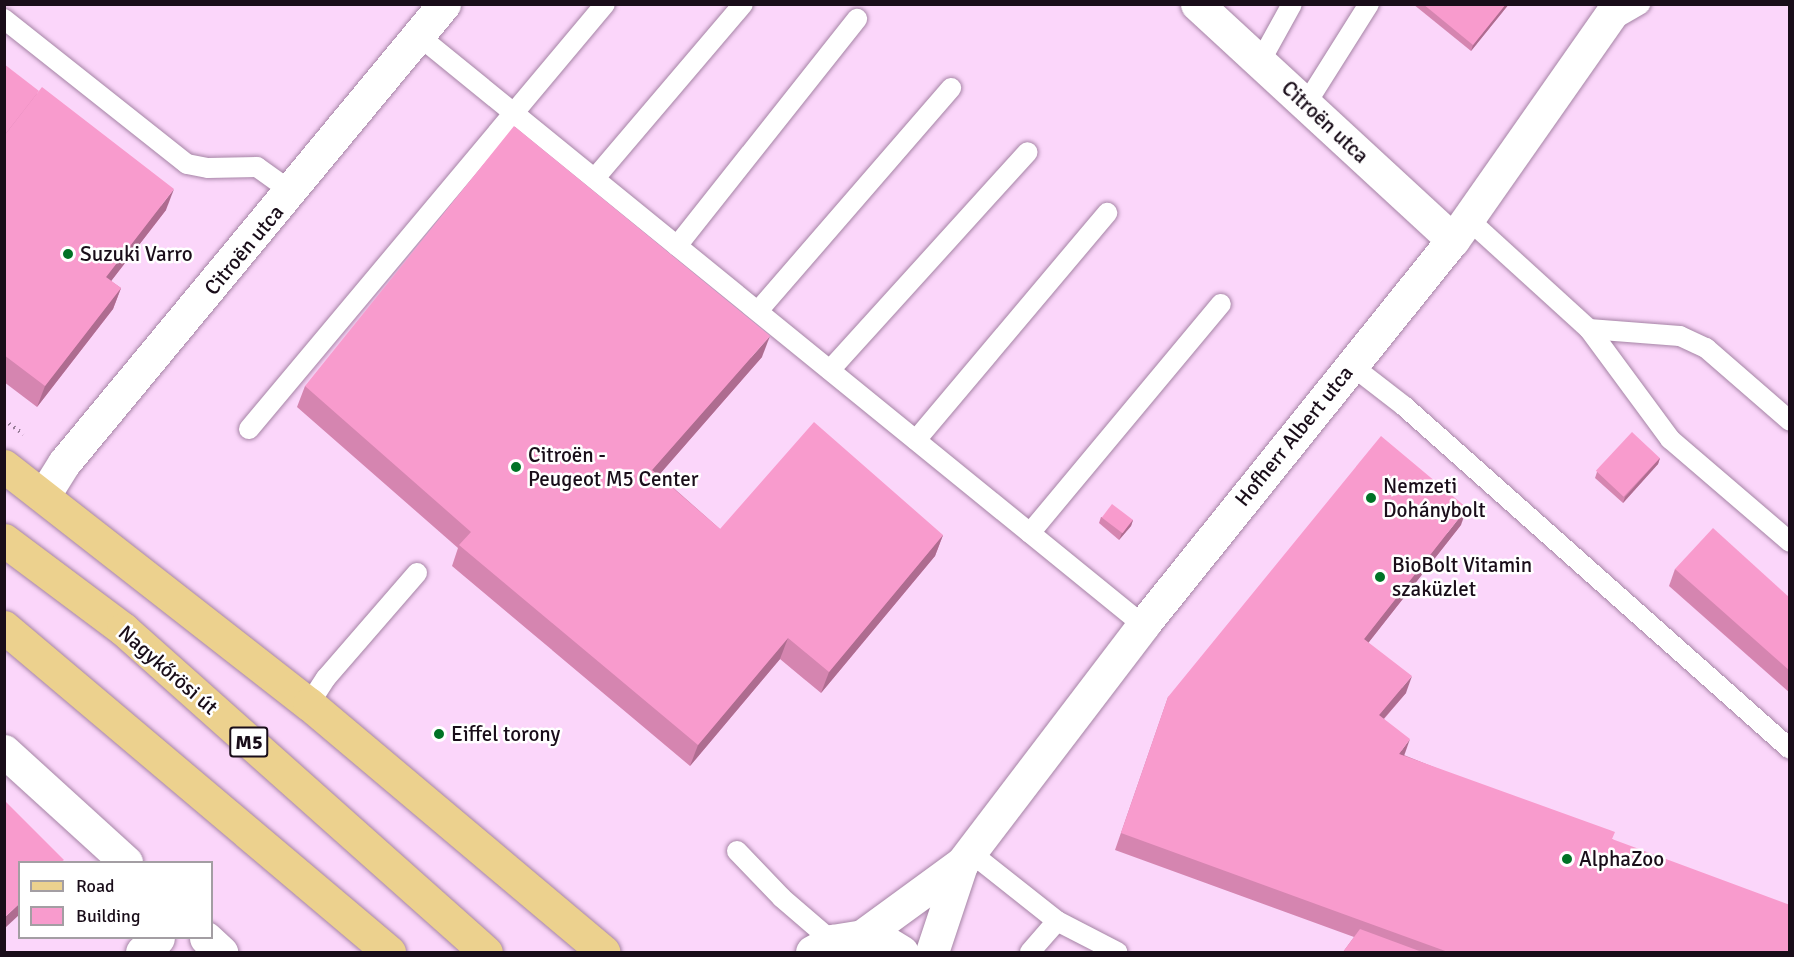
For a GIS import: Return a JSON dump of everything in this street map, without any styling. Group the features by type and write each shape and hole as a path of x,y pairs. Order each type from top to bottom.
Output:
{"main road":[{"path":"4,466 309,704 603,952"},
{"name":"Nagykőrösi út","path":"4,540 123,629 486,952"},
{"path":"4,627 389,952"}],"street":[{"name":"Citroën utca","path":"44,495 64,463 292,192 444,4"},
{"name":"Citroën utca","path":"1197,4 1306,104 1460,229"},
{"name":"Hofherr Albert utca","path":"932,952 966,858 1143,625 1460,229 1611,15"},
{"path":"4,751 125,861"},
{"name":"Hofherr Albert utca","path":"835,943 966,858"},
{"path":"142,952 157,939"},
{"path":"207,939 221,952"},
{"path":"835,943 882,940 902,952"}],"lane":[{"path":"249,429 605,4"},
{"path":"595,178 743,4"},
{"path":"1260,62 1292,4"},
{"path":"1306,104 1369,4"},
{"path":"1611,15 1640,4"},
{"path":"677,246 857,19"},
{"path":"4,20 187,164 208,168 256,167 292,192"},
{"path":"419,36 1143,625"},
{"path":"758,311 951,88"},
{"path":"831,370 1028,152"},
{"path":"916,440 1107,213"},
{"path":"1460,229 1589,329 1670,438 1790,542"},
{"path":"1030,533 1221,304"},
{"path":"1589,329 1680,336 1706,348 1790,421"},
{"path":"1351,365 1404,406 1790,749"},
{"path":"309,704 326,678 417,573"},
{"path":"737,851 782,898 835,943"},
{"path":"966,858 1057,921 1117,952"},
{"path":"1030,952 1057,921"}],"building":[{"path":"1423,4 1506,4 1473,45"},
{"path":"4,64 39,91 4,136"},
{"name":"Suzuki Varro","path":"42,87 174,189 106,277 121,288 45,386 4,355 4,136"},
{"name":"Citroën - Peugeot M5 Center","path":"514,126 770,336 652,470 720,529 814,422 943,535 829,672 788,638 698,745 459,545 471,532 305,386"},
{"path":"1632,432 1660,458 1624,497 1596,471"},
{"path":"1381,436 1467,508 1364,639 1412,676 1379,715 1410,739 1399,754 1615,832 1612,839 1790,905 1790,952 1448,952 1121,833 1168,697"},
{"path":"1112,504 1133,520 1123,533 1102,518"},
{"path":"1713,528 1790,598 1790,671 1675,569"},
{"path":"4,800 64,860 18,861 18,905 4,918"},
{"path":"1360,929 1422,952 1343,952"}],"place":[{"name":"Suzuki Varro","path":"68,254"},
{"name":"Citroën - Peugeot M5 Center","path":"516,467"},
{"name":"Nemzeti Dohánybolt","path":"1371,498"},
{"name":"BioBolt Vitamin szaküzlet","path":"1380,577"},
{"name":"Eiffel torony","path":"439,734"},
{"name":"AlphaZoo","path":"1567,859"}]}
